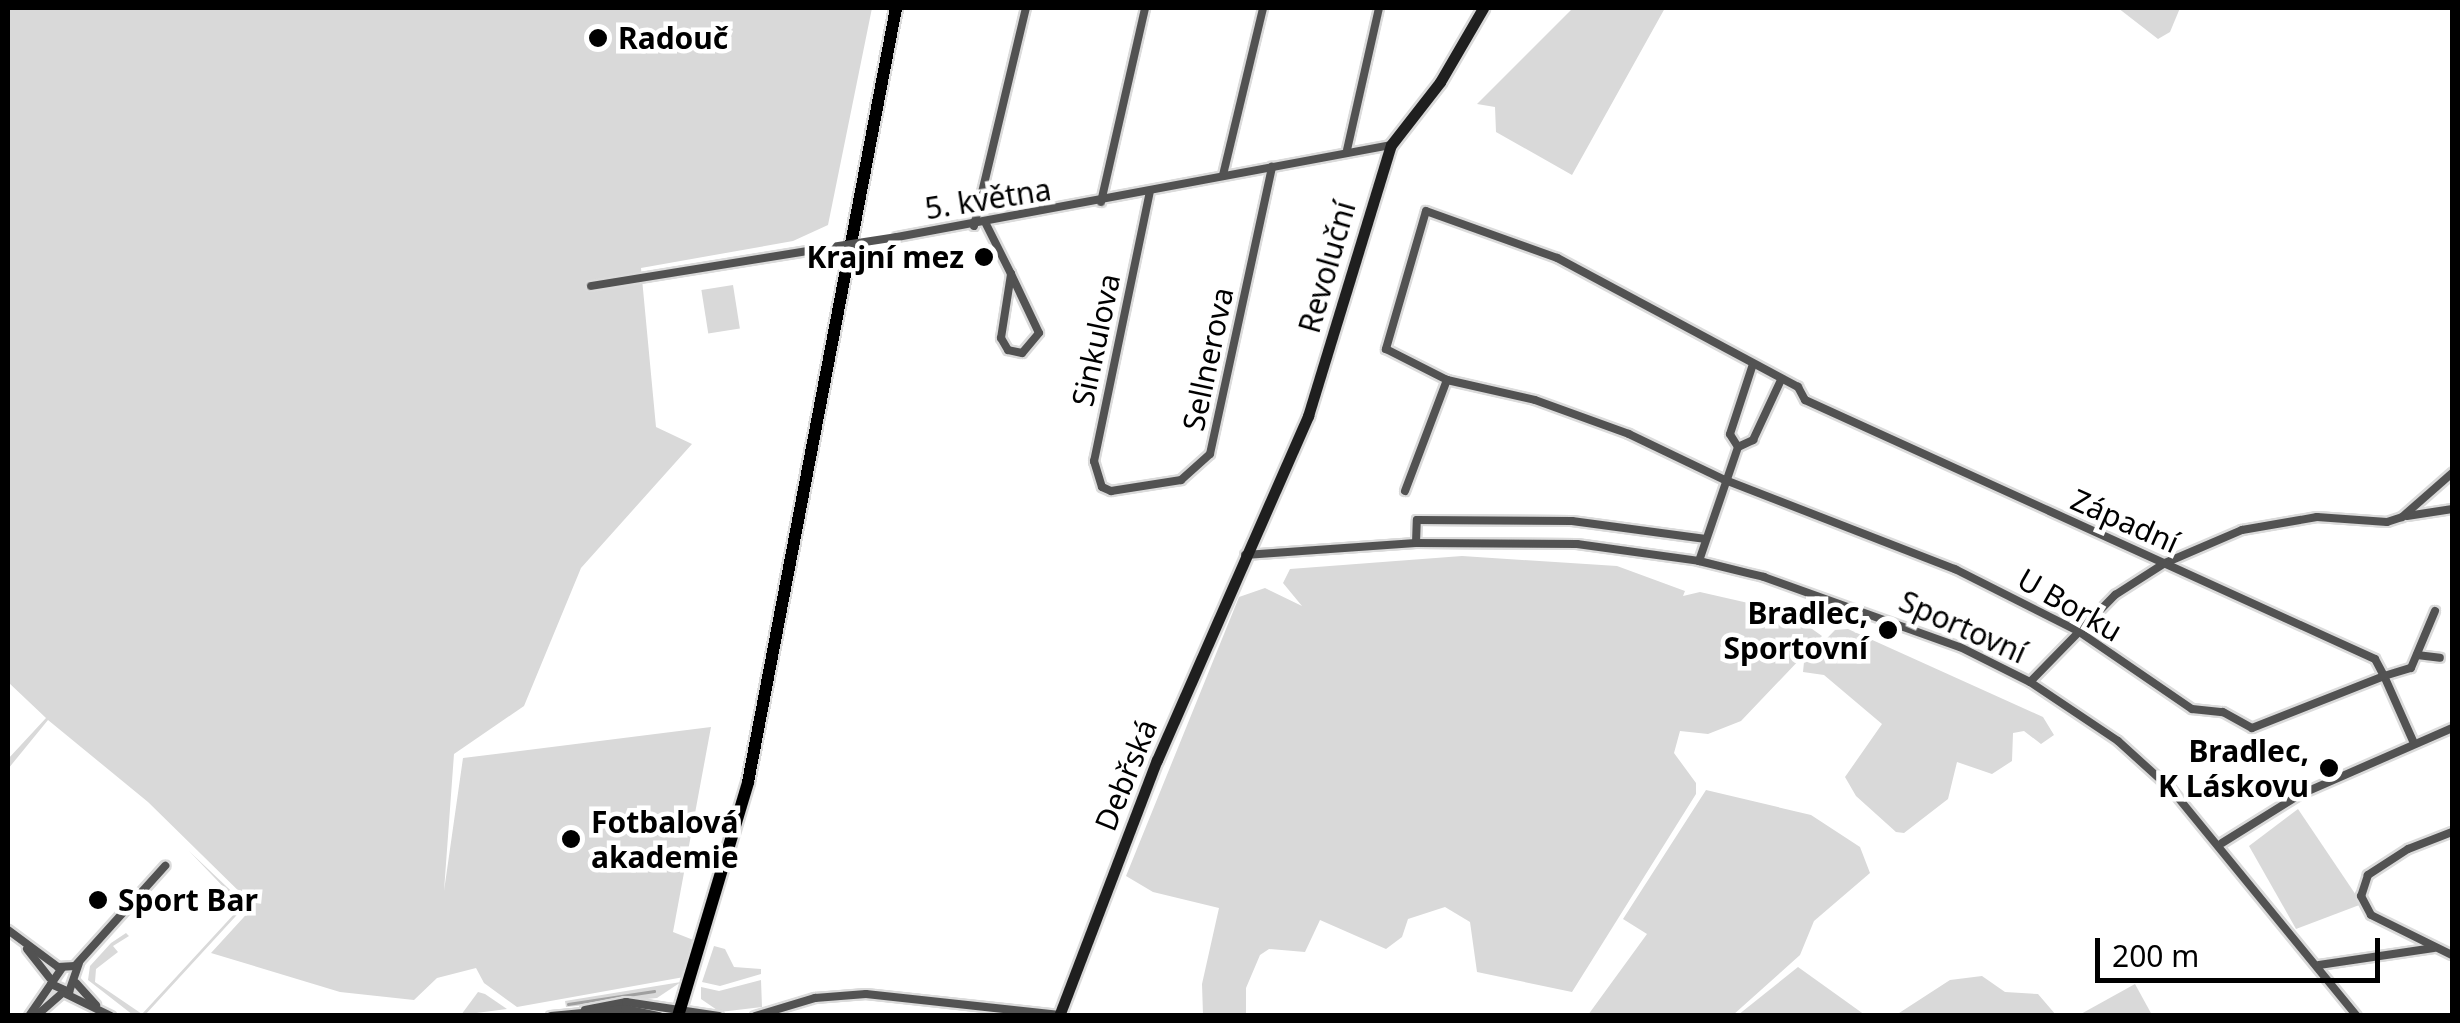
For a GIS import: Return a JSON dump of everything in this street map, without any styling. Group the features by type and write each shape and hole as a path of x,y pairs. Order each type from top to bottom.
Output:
{"main road":[{"path":"679,1012 748,782 896,8"},
{"path":"885,77 906,8"},
{"name":"Revoluční","path":"1244,554 1308,416 1391,144 1440,82 1483,8"},
{"name":"Debřská","path":"1059,1015 1244,554"}],"street":[{"path":"974,226 1026,8"},
{"path":"1100,202 1145,8"},
{"path":"1223,175 1262,8"},
{"path":"1347,150 1380,8"},
{"name":"5. května","path":"591,286 986,224 1391,144"},
{"name":"Sellnerova","path":"1111,490 1181,480 1210,454 1272,166"},
{"name":"Sinkulova","path":"1111,490 1102,488 1094,461 1150,191"},
{"name":"Západní","path":"1386,349 1426,210 1558,258 1752,367 1798,387 1804,400 2375,659 2413,741"},
{"path":"986,224 1011,274 1039,332 1022,354 1008,350 1001,338 1011,274"},
{"name":"U Borku","path":"1386,349 1447,380 1535,400 1725,480 1955,569 2078,632 2192,709 2223,712 2252,728 2411,668 2417,655"},
{"path":"1738,447 1730,434 1752,367"},
{"path":"1405,492 1447,380"},
{"path":"1699,561 1738,447 1753,440 1781,380"},
{"path":"2402,517 2452,474"},
{"path":"2030,682 2115,594 2165,563 2242,530 2317,517 2386,522 2452,510"},
{"path":"1416,543 1418,520 1572,521 1706,538"},
{"name":"Sportovní","path":"1244,554 1416,543 1577,544 1699,561 1848,602 2030,682 2118,740 2222,843 2357,1016"},
{"path":"2435,611 2417,655 2440,658"},
{"path":"2222,843 2299,795 2413,741 2452,728"},
{"path":"2452,832 2408,849 2368,875 2361,896 2372,915 2452,955"},
{"path":"29,1016 50,981 64,968 79,963 165,866"},
{"path":"8,930 64,994 111,1016"},
{"path":"27,948 64,968 99,1008"},
{"path":"2319,965 2437,948"},
{"path":"36,1016 76,981 79,963"},
{"path":"755,1015 815,998 866,994 1059,1015"},
{"path":"551,1016 626,1002 719,1016"},
{"path":"585,1010 658,1016"}],"shaded area":[{"path":"8,8 872,8 828,225 793,241 641,268 656,427 692,444 581,568 524,706 454,754 444,891 463,758 711,727 673,932 696,941 684,977 517,1007 484,983 476,968 437,978 414,1000 340,992 211,953 254,906 148,802 48,720 8,769 8,759 46,718 8,682"},
{"path":"1573,8 1665,8 1572,175 1496,132 1495,107 1477,104"},
{"path":"2118,8 2180,8 2170,32 2158,39"},
{"path":"733,285 740,328 708,333 701,290"},
{"path":"1462,556 1617,566 1685,591 1683,596 1700,592 1788,612 1822,636 1741,721 1708,734 1680,731 1674,753 1696,783 1696,794 1572,992 1477,972 1470,922 1445,907 1408,919 1402,937 1386,949 1320,920 1305,952 1269,949 1260,955 1246,988 1246,1015 1203,1015 1202,984 1219,908 1153,892 1126,876 1239,597 1265,588 1302,606 1283,583 1290,569"},
{"path":"1848,629 2043,717 2054,735 2041,744 2024,731 2013,733 2012,761 1992,774 1957,762 1948,799 1904,833 1896,832 1856,796 1845,777 1882,724 1824,675 1803,672 1804,662 1835,630"},
{"path":"1706,790 1811,815 1860,847 1870,873 1814,921 1800,955 1733,1015 1588,1015 1647,934 1623,919"},
{"path":"2298,809 2362,904 2296,929 2249,846"},
{"path":"189,851 246,905 145,1015 133,1015 88,980 90,966 111,943 126,933 129,936 113,946 118,952 96,969 95,982 142,1014 236,912 236,900"},
{"path":"714,946 725,949 734,967 761,969 761,974 720,986 702,982"},
{"path":"1798,967 1865,1015 1738,1015"},
{"path":"1982,976 2005,992 2038,994 2056,1015 1896,1015 1950,980"},
{"path":"761,980 762,1007 720,1012 701,999 701,987 719,991"},
{"path":"681,982 657,998 566,1007 565,1001"},
{"path":"2135,984 2152,1015 2079,1015"},
{"path":"478,992 485,994 507,1009 461,1015"}],"waterway":[{"path":"568,1004 654,991"}],"place":[{"name":"Radouč","path":"598,38"},
{"name":"Krajní mez","path":"984,257"},
{"name":"Bradlec, Sportovní","path":"1888,630"},
{"name":"Bradlec, K Láskovu","path":"2329,768"},
{"name":"Fotbalová akademie","path":"571,839"},
{"name":"Sport Bar","path":"98,900"}]}
